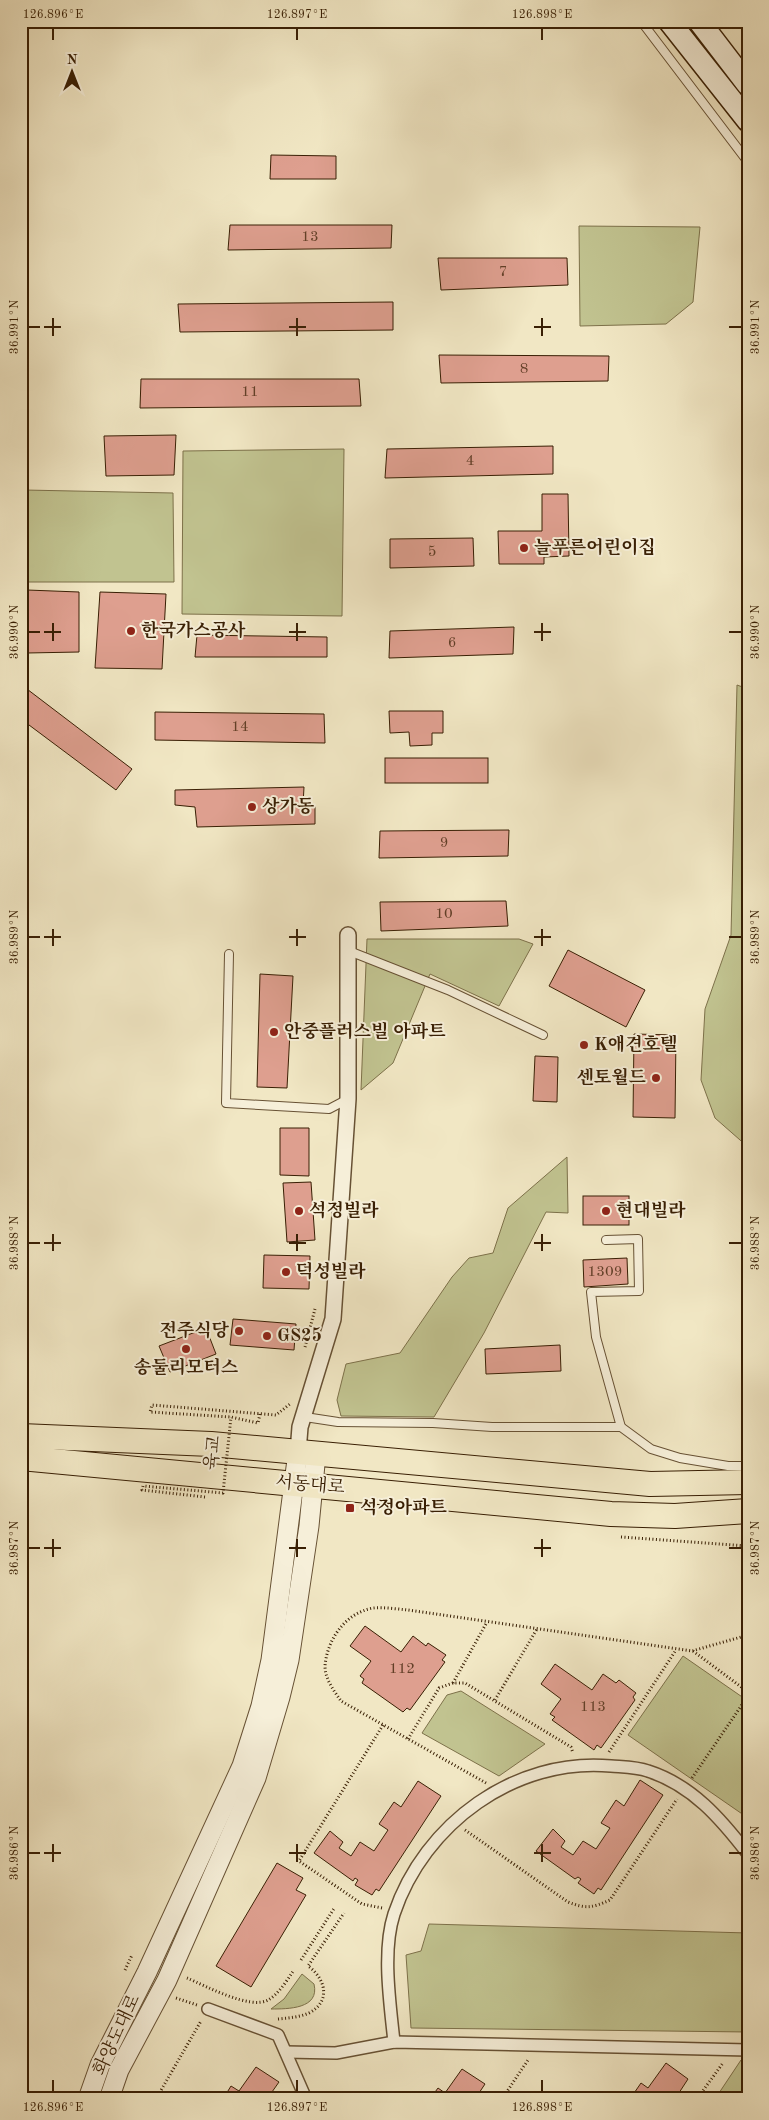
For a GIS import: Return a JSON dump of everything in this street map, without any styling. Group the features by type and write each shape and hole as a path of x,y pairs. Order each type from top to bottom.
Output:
{"main road":[{"path":"669,21 748,121"},
{"path":"699,21 748,84"},
{"name":"서동대로","path":"21,1436 211,1444 650,1484 748,1482"},
{"name":"서동대로","path":"21,1458 611,1514 675,1516 748,1511"}],"street":[{"name":"서동대로","path":"307,1453 300,1427 333,1319 348,1100 348,935"},
{"path":"304,1484 307,1453"},
{"name":"화양도대로","path":"88,2099 100,2065 147,1972 242,1766 261,1706 304,1484"},
{"name":"화양도대로","path":"109,2099 119,2070 175,1978 256,1778 289,1660 304,1484"},
{"path":"394,2042 389,1999 389,1946 395,1911 404,1888 420,1862 445,1830 498,1789 532,1774 576,1765 601,1765 648,1771 684,1788 701,1800 748,1854"},
{"path":"208,2009 278,2035 306,2099"},
{"path":"286,2052 336,2053 394,2042 748,2050"}],"lane":[{"path":"641,21 748,162"},
{"path":"349,951 448,990 543,1035"},
{"path":"229,954 226,1102 329,1109 348,1100"},
{"path":"606,1240 638,1239 639,1291 590,1292 596,1337 621,1427"},
{"path":"304,1417 338,1422 433,1423 492,1427 621,1427 651,1449 680,1458 728,1466 748,1466"}],"path":[{"path":"303,1356 316,1309"},
{"path":"260,1414 258,1423 231,1417 150,1412 152,1405 276,1415 290,1404 292,1395"},
{"name":"육교","path":"205,1497 142,1490 143,1486 223,1493 231,1417"},
{"path":"498,1789 342,1701 332,1688 325,1668 331,1641 346,1620 372,1608 408,1610 692,1651 748,1635"},
{"path":"453,1682 487,1622"},
{"path":"494,1700 537,1629"},
{"path":"601,1765 676,1650"},
{"path":"692,1651 748,1692"},
{"path":"408,1739 439,1688 453,1682 465,1682 571,1747 576,1765"},
{"path":"695,1772 748,1696"},
{"path":"383,1725 299,1861 362,1904 395,1911"},
{"path":"454,1823 568,1902 582,1908 596,1907 610,1900 684,1788"},
{"path":"301,1960 335,1907"},
{"path":"258,2027 262,2017 277,2019 298,2016 308,2013 321,2003 323,1996 322,1982 319,1975 308,1966 344,1913"},
{"path":"125,1971 136,1947"},
{"path":"175,1978 256,2003 268,2001 275,1995 294,1970"},
{"path":"156,2099 208,2009 175,1997 171,2006"},
{"path":"502,2099 538,2045"},
{"path":"698,2099 733,2050"}],"green space":[{"path":"579,226 700,227 693,302 666,324 580,326"},
{"path":"344,449 342,616 182,614 183,451"},
{"path":"24,490 173,493 174,582 23,582"},
{"path":"737,685 748,689 748,1147 715,1118 701,1080 705,1009 731,935"},
{"path":"367,939 519,939 533,944 499,1006 430,974 393,1063 361,1090"},
{"path":"567,1157 568,1213 546,1212 484,1333 434,1417 341,1416 337,1400 346,1364 400,1353 452,1277 469,1258 493,1253 508,1208"},
{"path":"683,1656 748,1701 748,1818 628,1735"},
{"path":"461,1691 545,1744 499,1776 422,1733 447,1695"},
{"path":"429,1924 748,1933 748,2032 411,2028 406,1955 421,1951"},
{"path":"302,1974 314,1984 315,1992 308,2003 294,2008 271,2009 284,1999"},
{"path":"741,2060 748,2065 748,2099 715,2099"}],"building":[{"path":"271,155 336,156 336,179 270,179"},
{"path":"230,225 392,225 391,248 228,250"},
{"path":"438,258 567,258 568,285 441,290"},
{"path":"393,302 393,330 180,332 178,304"},
{"path":"439,355 609,356 608,381 441,383"},
{"path":"141,379 359,379 361,406 140,408"},
{"path":"176,435 174,475 106,476 104,436"},
{"path":"553,446 553,474 385,478 387,449"},
{"path":"542,494 568,494 569,556 544,557 544,564 499,564 498,531 542,531"},
{"path":"473,538 474,566 390,568 390,539"},
{"path":"27,590 79,592 79,652 27,653"},
{"name":"한국가스공사","path":"100,592 166,594 162,669 95,668"},
{"path":"514,627 513,654 389,658 390,631"},
{"path":"197,635 327,637 327,657 195,657"},
{"path":"23,686 132,769 116,790 21,719"},
{"path":"389,711 443,711 443,733 432,733 432,745 410,746 409,732 390,733"},
{"path":"155,712 324,714 325,743 155,740"},
{"path":"385,758 488,758 488,783 385,783"},
{"name":"상가동","path":"304,787 303,805 315,806 315,824 197,827 195,807 175,805 175,790"},
{"path":"509,830 508,856 379,858 380,831"},
{"path":"506,901 508,926 381,931 380,902"},
{"path":"568,950 645,990 626,1027 549,986"},
{"name":"안중플러스빌 아파트","path":"260,974 293,976 287,1088 257,1087"},
{"path":"634,1034 676,1035 675,1118 633,1117"},
{"path":"535,1056 558,1057 557,1102 533,1101"},
{"path":"280,1128 309,1128 309,1176 280,1175"},
{"name":"석정빌라","path":"311,1182 315,1240 287,1242 283,1183"},
{"name":"현대빌라","path":"583,1196 629,1196 629,1225 583,1225"},
{"name":"덕성빌라","path":"264,1255 310,1256 309,1289 263,1288"},
{"name":"현대빌라","path":"627,1258 628,1284 584,1287 583,1260"},
{"path":"233,1319 296,1324 294,1350 230,1345"},
{"path":"206,1328 216,1354 170,1372 159,1346"},
{"path":"560,1345 561,1371 486,1374 485,1349"},
{"path":"21,1346 26,1355 21,1357"},
{"path":"365,1626 401,1652 413,1636 426,1646 428,1643 446,1655 442,1660 445,1662 410,1710 407,1708 403,1712 362,1683 364,1679 360,1676 371,1661 350,1646"},
{"path":"555,1664 592,1690 603,1674 616,1683 619,1680 636,1693 633,1697 635,1700 601,1748 597,1745 594,1750 552,1720 555,1717 550,1714 561,1699 541,1684"},
{"path":"640,1780 663,1795 601,1890 598,1888 594,1894 578,1883 581,1879 578,1877 575,1879 536,1851 553,1829 565,1841 561,1847 573,1855 583,1841 596,1849 610,1828 601,1823 616,1800 624,1806"},
{"path":"418,1781 441,1796 379,1891 376,1889 372,1895 355,1885 358,1880 355,1878 353,1881 314,1853 330,1831 343,1842 339,1848 351,1856 360,1842 374,1851 388,1830 379,1824 394,1802 401,1807"},
{"path":"277,1863 303,1878 296,1890 306,1895 251,1987 216,1966"},
{"path":"666,2063 688,2079 675,2099 630,2099 641,2083 648,2088"},
{"path":"256,2067 279,2082 267,2099 223,2099 231,2086 239,2091"},
{"path":"462,2069 485,2084 475,2099 430,2099 438,2088 445,2093"}],"place":[{"name":"늘푸른어린이집","path":"524,548"},
{"name":"한국가스공사","path":"131,631"},
{"name":"상가동","path":"252,807"},
{"name":"안중플러스빌 아파트","path":"274,1032"},
{"name":"K애견호텔","path":"584,1045"},
{"name":"센토월드","path":"656,1078"},
{"name":"석정빌라","path":"299,1211"},
{"name":"현대빌라","path":"606,1211"},
{"name":"덕성빌라","path":"286,1272"},
{"name":"전주식당","path":"239,1331"},
{"name":"GS25","path":"267,1336"},
{"name":"송둘리모터스","path":"186,1349"},
{"name":"석정아파트","path":"350,1508"}]}
